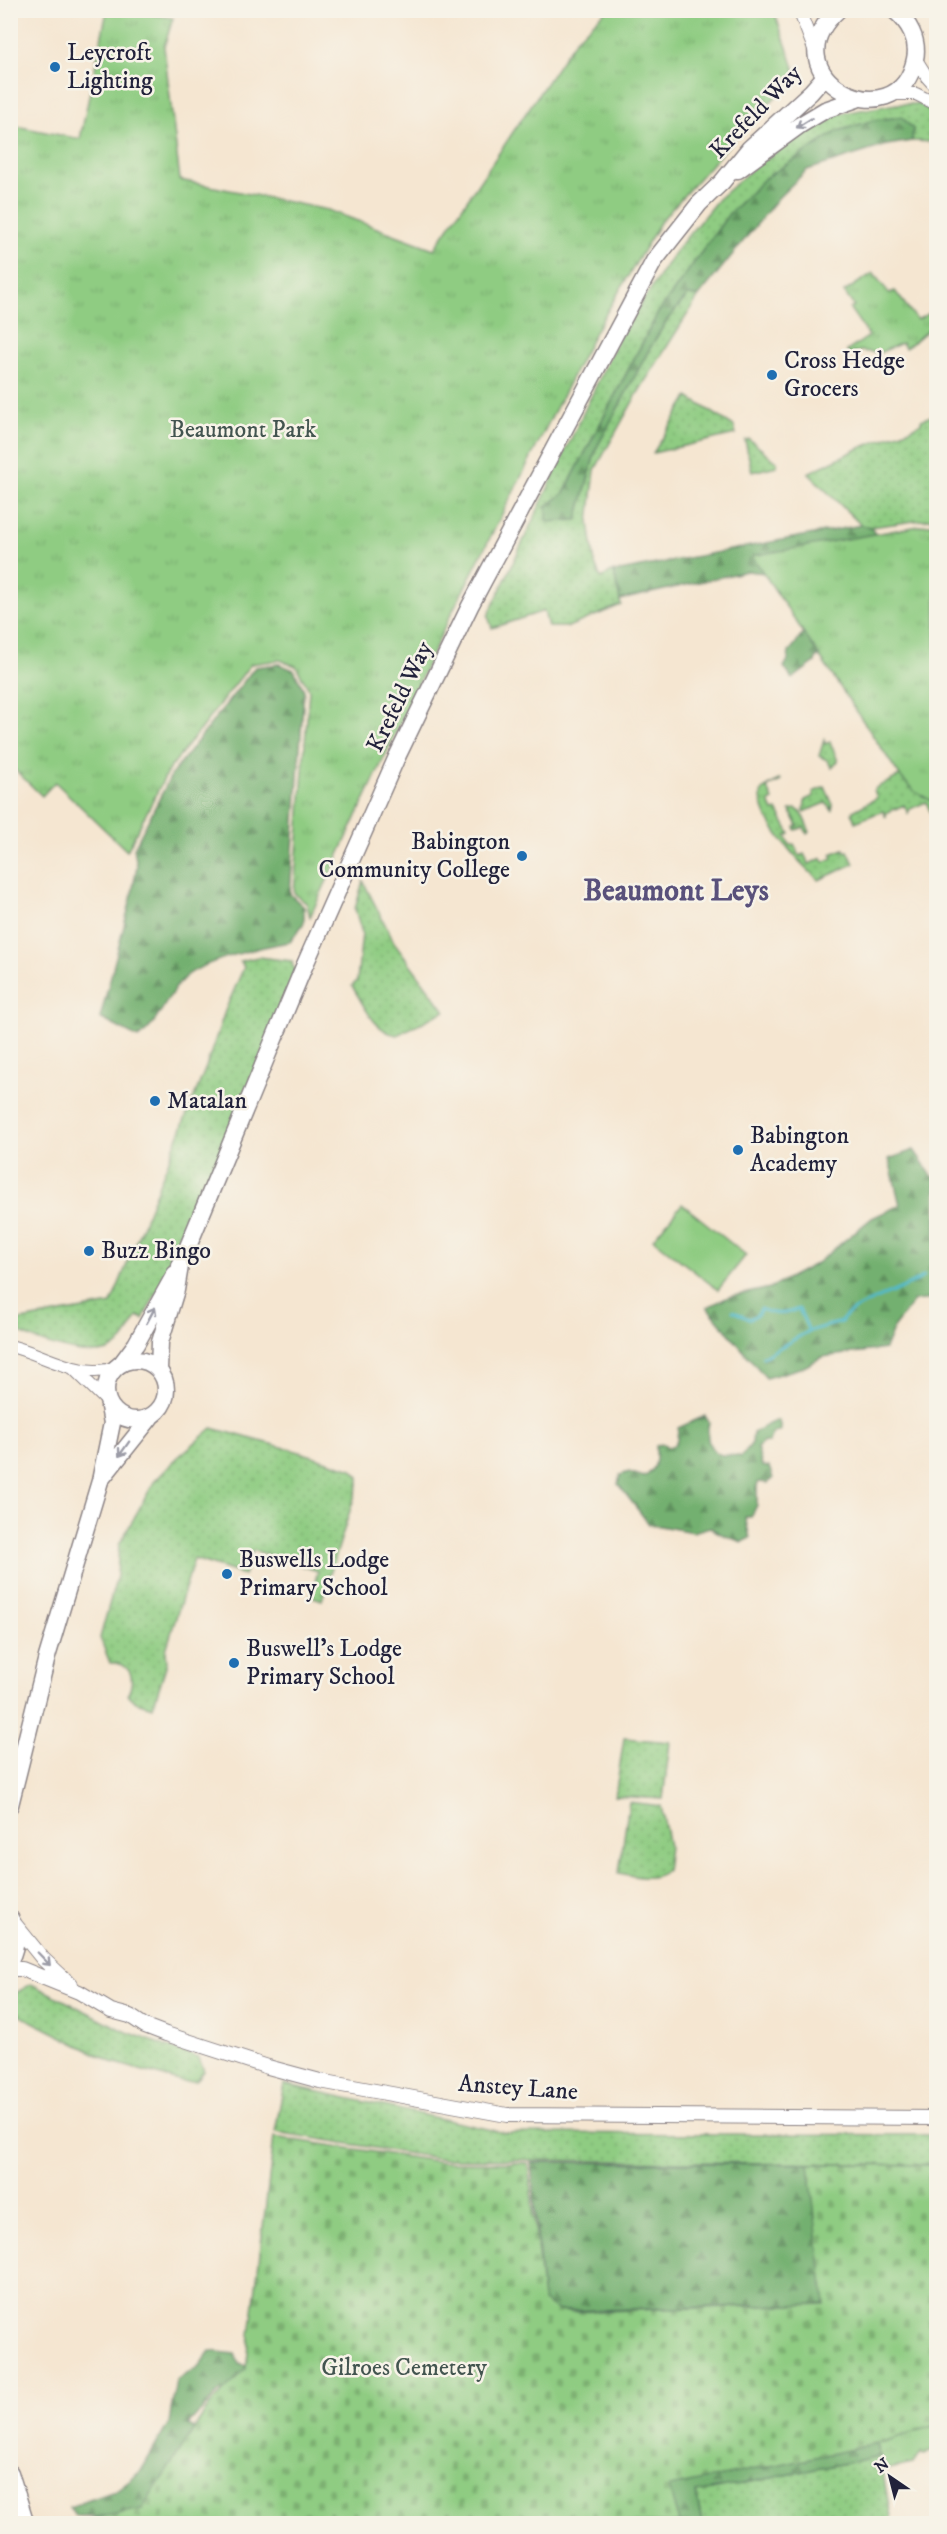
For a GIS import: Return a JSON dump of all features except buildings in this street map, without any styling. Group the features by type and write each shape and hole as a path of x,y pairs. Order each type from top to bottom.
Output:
{"highway":[{"path":"838,10 822,30 818,43 818,58 825,76 839,91 857,99"},
{"path":"894,10 903,18 912,33"},
{"path":"888,95 903,83 912,68 915,58 912,33 915,16 919,10"},
{"name":"Krefeld Way","path":"722,182 749,148 811,92 825,76"},
{"name":"Krefeld Way","path":"119,1366 136,1344 166,1286 180,1266 303,969 396,759 470,606 654,261 699,204 722,182 800,125 825,110 857,99 873,99 888,95"},
{"name":"Krefeld Way","path":"159,1370 160,1342 176,1290 180,1266"},
{"path":"10,1805 47,1657 100,1481 112,1423 106,1389 108,1379 119,1366 138,1360 148,1362 159,1370 166,1385 165,1400 159,1411 150,1418 100,1481"},
{"path":"109,1404 123,1418 132,1421 150,1418"},
{"path":"10,1960 15,1950 16,1934 12,1920"},
{"path":"10,2473 26,2523"}],"main road":[{"name":"Anstey Lane","path":"12,1920 43,1959 79,1992 104,2008 130,2016 145,2026 268,2067 320,2081 507,2115 936,2118"},
{"name":"Anstey Lane","path":"10,1969 22,1969 79,1992"}],"street":[{"path":"799,10 818,58"},
{"path":"915,58 936,87"},
{"path":"888,95 916,94 936,104"},
{"path":"13,1345 74,1369 100,1371 119,1366"},
{"path":"74,1369 109,1404"}],"green space":[{"name":"Beaumont Park","path":"107,11 131,11 173,18 164,47 180,180 328,210 434,249 576,39 606,11 774,11 797,76 743,129 661,221 596,330 449,618 310,917 307,904 294,893 309,690 296,666 280,660 251,664 168,771 127,851 55,782 42,796 11,766 11,125 80,139"},
{"path":"897,104 917,104 936,110 936,142 912,141 913,129 838,131 689,272 658,313 564,493 547,506 577,520 596,449 650,348 667,320 688,295 699,296 636,396 595,470 589,522 595,564 601,578 614,571 621,605 568,627 548,627 544,611 492,628 488,616 617,341 674,253 718,199 757,165 831,115"},
{"path":"902,117 913,129 912,141 887,145 807,170 779,197 699,296 688,295 667,320 650,348 596,449 577,520 547,522 547,506 564,493 658,313 728,215 765,178 838,131 874,120"},
{"path":"873,273 889,293 895,291 917,320 936,309 936,323 905,348 902,343 879,353 860,351 849,355 847,351 869,336 850,309 854,306 844,292"},
{"path":"688,397 734,426 736,434 653,453"},
{"path":"936,414 936,518 871,527 861,525 808,473 862,447 913,428 921,423 921,420"},
{"path":"749,439 777,462 777,466 752,472 745,440"},
{"path":"936,523 936,803 915,792 900,776 752,556"},
{"path":"861,525 871,527 878,539 827,651 816,657 815,662 792,679 784,667 789,652 805,631 765,573 747,571 620,600 614,572"},
{"path":"279,664 294,670 304,690 290,894 304,907 304,923 290,942 219,960 184,978 177,985 152,1025 138,1038 100,1018 131,899 137,866 134,848 172,774 255,667"},
{"path":"824,740 825,744 830,742 838,761 832,768 827,760 819,756"},
{"path":"900,776 908,785 936,803 936,818 934,820 926,802 910,809 908,813 904,805 886,813 886,818 883,811 855,822 853,811 877,798 874,790 877,787"},
{"path":"780,779 781,781 767,787 773,800 769,802 773,811 777,810 790,834 786,836 790,845 794,844 800,856 804,854 809,864 822,858 824,862 833,858 831,854 844,849 845,852 848,851 854,864 819,880 791,852 772,826 761,800 762,790"},
{"path":"825,787 833,805 832,810 826,803 804,812 805,800 814,796 813,792"},
{"path":"796,809 801,812 810,832 807,834 804,827 796,830 795,827 798,826 790,810"},
{"path":"363,881 394,942 445,1011 397,1035 389,1033 376,1023 352,986 357,981 362,933 355,909"},
{"path":"258,957 292,961 293,967 297,970 190,1227 143,1319 138,1316 118,1345 108,1351 98,1353 58,1347 11,1327 11,1322 111,1304 244,967 240,961"},
{"path":"914,1150 932,1176 936,1177 936,1299 914,1301 894,1327 885,1349 822,1357 804,1367 766,1378 707,1307 729,1297 770,1288 817,1263 872,1218 900,1205 889,1159"},
{"path":"682,1204 746,1255 718,1290 653,1239"},
{"path":"705,1416 709,1422 708,1437 713,1450 722,1455 741,1457 752,1443 753,1433 779,1420 781,1430 772,1434 768,1443 764,1442 757,1448 762,1466 769,1467 773,1479 768,1483 759,1482 757,1485 757,1505 751,1517 745,1517 750,1538 742,1542 710,1527 693,1532 649,1524 618,1484 620,1475 629,1472 644,1477 649,1474 655,1464 656,1446 674,1445 678,1428"},
{"path":"212,1428 352,1469 359,1477 359,1482 322,1600 311,1596 318,1571 253,1550 244,1575 194,1559 166,1650 167,1663 153,1707 136,1702 128,1694 131,1682 130,1672 122,1665 110,1663 100,1638 117,1576 119,1545 154,1482 177,1458"},
{"path":"624,1738 670,1742 663,1799 615,1796"},
{"path":"629,1802 661,1806 669,1846 666,1871 661,1874 643,1877 619,1873"},
{"path":"31,1984 127,2032 199,2058 204,2071 196,2081 182,2082 112,2062 13,2012 11,1996"},
{"path":"284,2084 505,2133 936,2135 936,2165 443,2159 275,2132"},
{"name":"Gilroes Cemetery","path":"274,2137 442,2162 528,2163 543,2301 558,2311 571,2312 825,2304 809,2164 936,2165 936,2425 877,2444 669,2487 679,2523 64,2524 142,2509 209,2406 246,2369"},
{"path":"531,2162 809,2164 826,2304 558,2311 543,2301"},
{"path":"260,2288 267,2290 264,2326 293,2323 293,2384 239,2388 219,2392 188,2425 209,2435 207,2465 228,2485 310,2481 367,2468 361,2390 386,2392 400,2523 363,2523 360,2512 210,2517 211,2523 189,2523 187,2516 76,2516 69,2507 115,2491 141,2471 169,2423 176,2380 198,2367 210,2351 235,2354 239,2364 251,2367"},
{"path":"936,2425 936,2446 924,2455 921,2453 914,2464 884,2470 877,2444"},
{"path":"877,2444 880,2456 696,2493 702,2523 586,2524 668,2487"},
{"path":"880,2456 892,2523 702,2523 696,2493"}],"waterway":[{"path":"763,1357 809,1331 841,1322 855,1309 924,1276"},
{"path":"733,1311 749,1319 757,1315 761,1309 780,1314 799,1309 809,1331"}],"place":[{"name":"Leycroft Lighting","path":"55,67"},
{"name":"Cross Hedge Grocers","path":"772,375"},
{"name":"Babington Community College","path":"522,856"},
{"name":"Matalan","path":"155,1101"},
{"name":"Babington Academy","path":"738,1150"},
{"name":"Buzz Bingo","path":"89,1251"},
{"name":"Buswells Lodge Primary School","path":"227,1574"},
{"name":"Buswell's Lodge Primary School","path":"234,1663"}],"district":[{"name":"Beaumont Leys","path":"676,891"}]}
